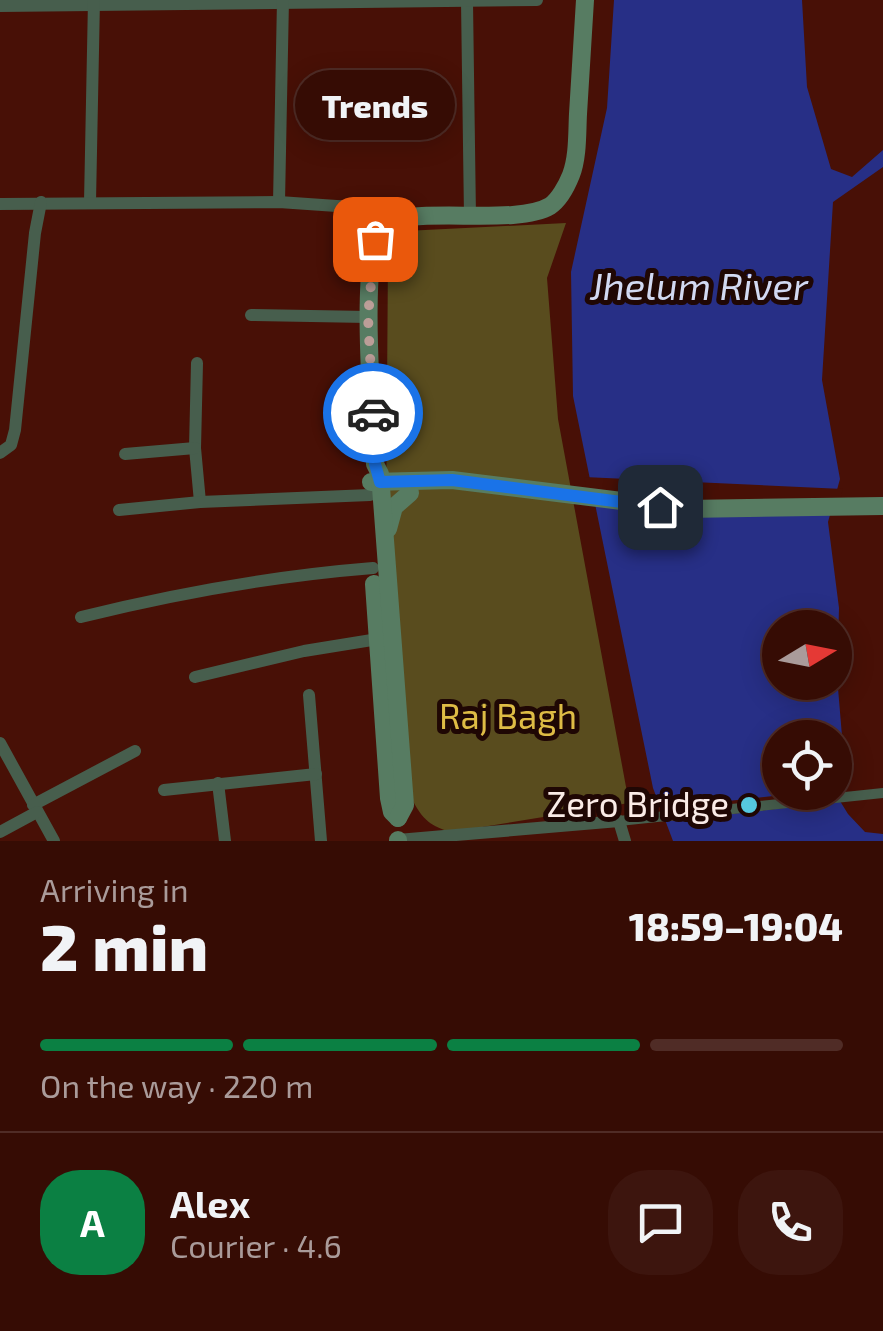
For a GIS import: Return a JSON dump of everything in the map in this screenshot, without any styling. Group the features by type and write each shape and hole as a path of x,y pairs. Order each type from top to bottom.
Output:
{"main road":[{"path":"375,484 405,805 398,818 390,806 373,568 375,484 368,317 375,239 381,226 414,216 470,218 548,207 559,197 572,173 585,0"},
{"path":"375,484 452,480 686,509 883,506"},
{"path":"375,484 410,493 453,491 473,484"},
{"path":"388,600 390,519 394,507 410,493"}],"street":[{"path":"0,6 537,0"},
{"path":"90,202 94,2"},
{"path":"280,202 283,2"},
{"path":"467,2 470,218"},
{"path":"0,453 11,445 15,430 41,202"},
{"path":"0,204 280,202 351,207 388,222"},
{"path":"251,315 368,317"},
{"path":"197,363 195,448 200,502"},
{"path":"125,454 195,448"},
{"path":"119,510 375,484"},
{"path":"81,617 255,580 373,568"},
{"path":"194,677 304,651 378,639"},
{"path":"308,696 321,841"},
{"path":"0,743 54,841"},
{"path":"0,832 134,751"},
{"path":"164,790 316,774"},
{"path":"218,783 225,841"},
{"path":"398,840 497,836 883,793"},
{"path":"623,820 626,841"}],"green space":[{"name":"Raj Bagh","path":"566,223 547,278 558,419 629,803 451,832 428,821 413,801 386,527 388,255 405,231"}],"water":[{"name":"Jhelum River","path":"614,0 802,0 807,87 831,169 852,177 883,150 883,167 833,202 822,380 840,479 828,522 839,610 762,610 762,700 839,700 841,720 762,720 762,810 846,810 865,832 883,834 883,841 673,841 653,788 573,396 571,272 607,108"}],"pier":[{"path":"584,477 843,489 837,511 589,500"},
{"path":"762,797 762,810 767,810 661,822 656,809"}],"way so far":[{"path":"373,413 368,317 375,239"}],"place":[{"name":"Trends","path":"375,239"},
{"name":"Zero Bridge","path":"749,805"}],"route":[{"path":"373,413 375,464 380,482 452,480 660,507"}]}
